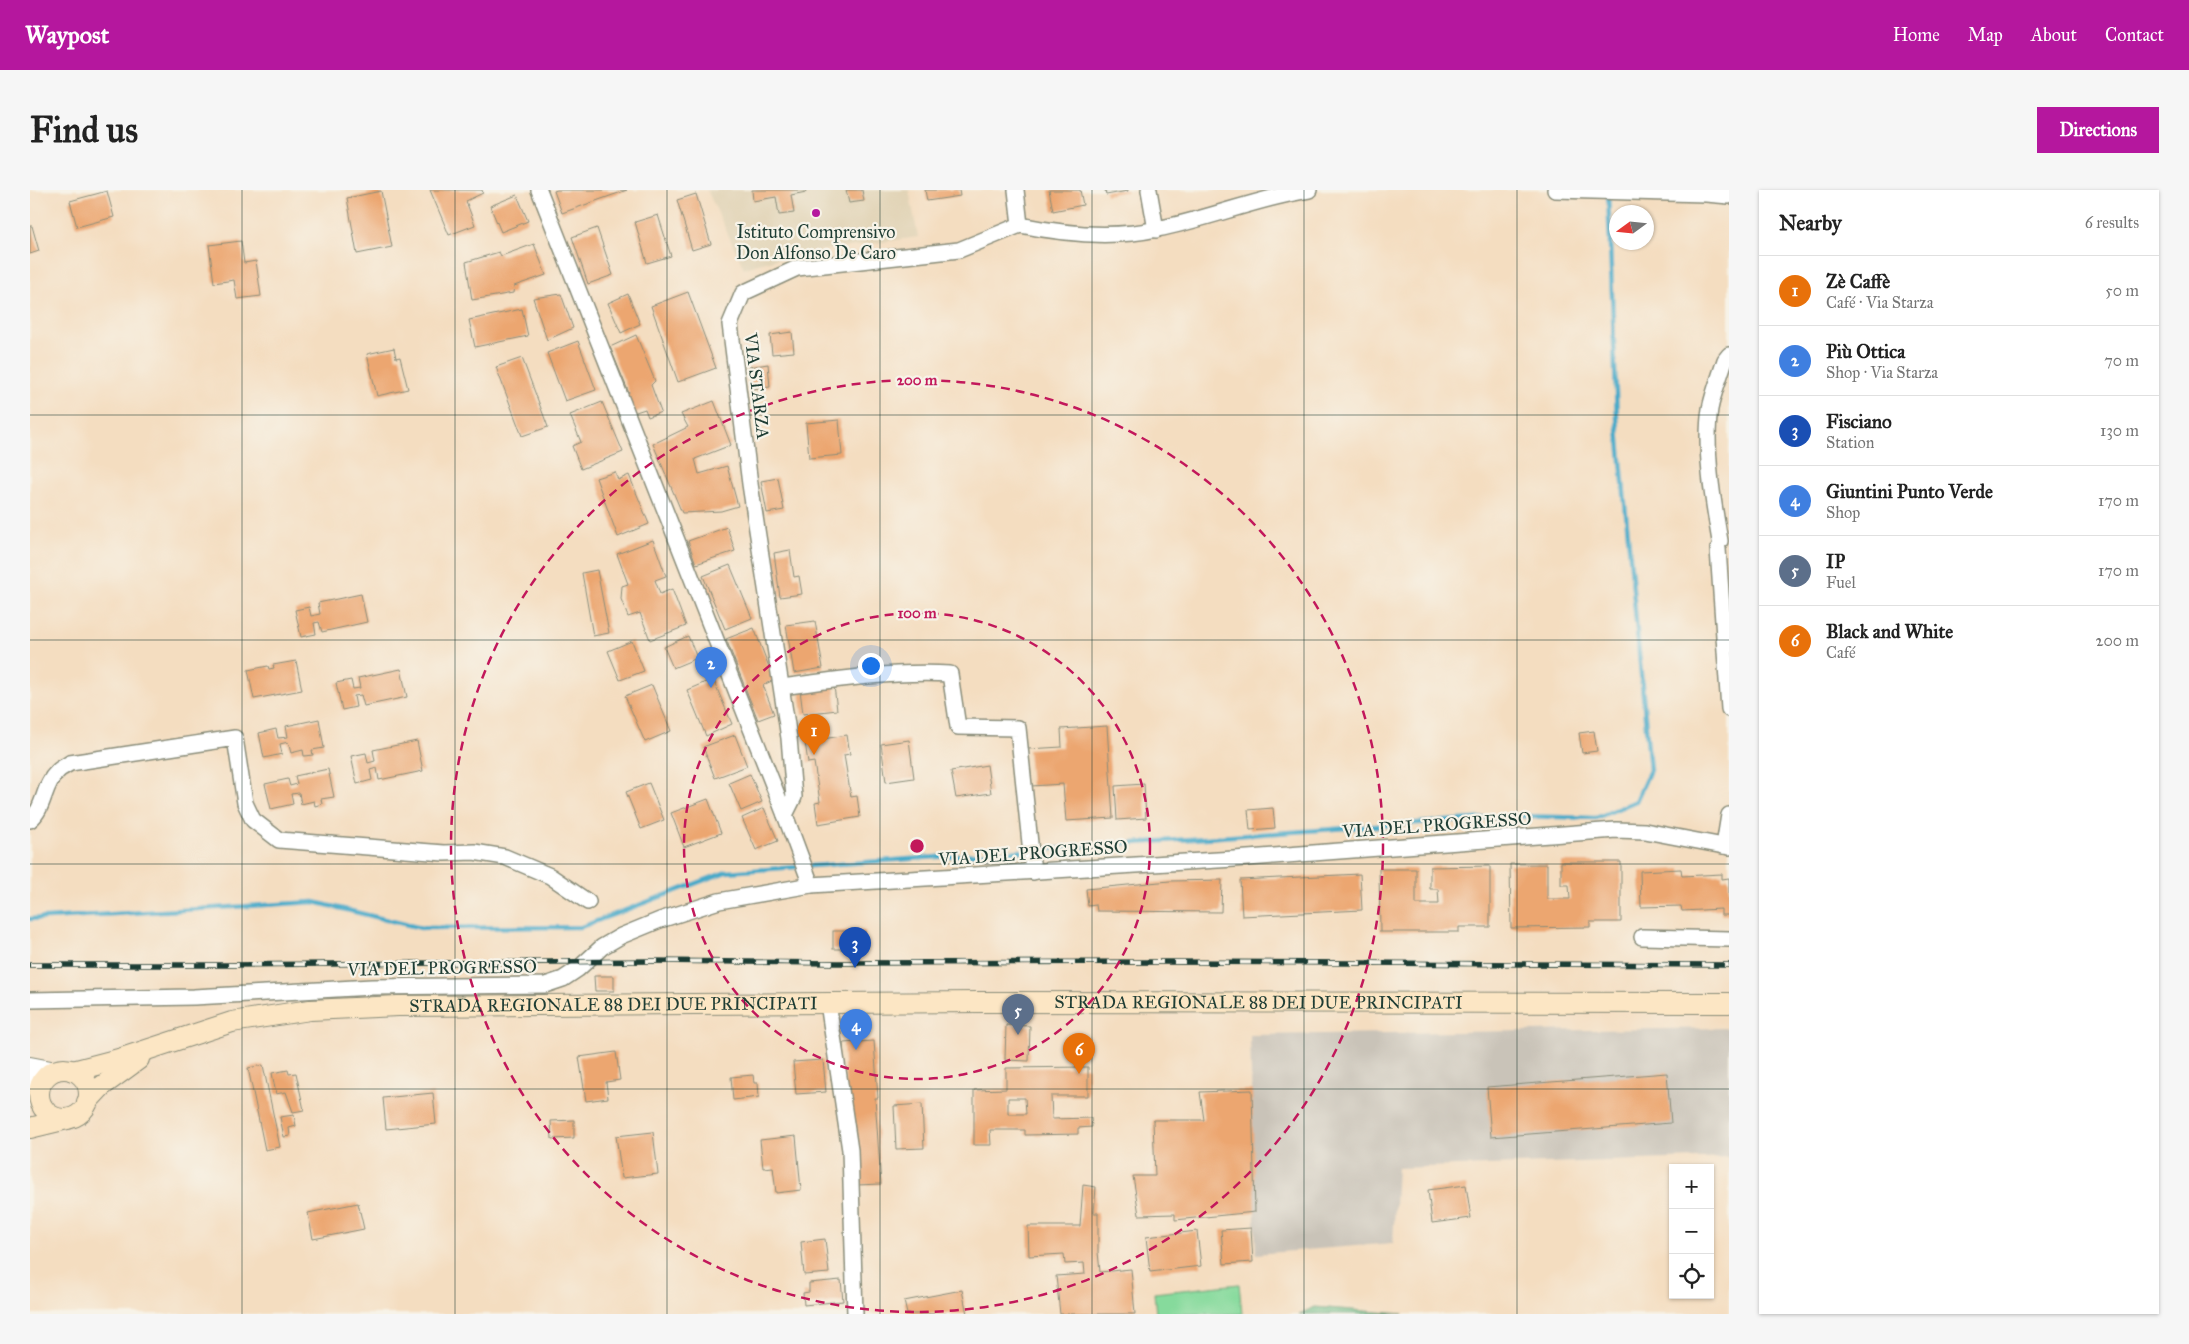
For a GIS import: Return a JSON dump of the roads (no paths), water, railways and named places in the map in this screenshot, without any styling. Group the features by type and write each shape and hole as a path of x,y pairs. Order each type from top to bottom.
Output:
{"main road":[{"name":"STRADA REGIONALE 88 DEI DUE PRINCIPATI","path":"64,1071 162,1045 232,1022 310,1010 398,1006 828,1003 1729,1003"},
{"name":"STRADA REGIONALE 88 DEI DUE PRINCIPATI","path":"30,1128 77,1116 102,1086 125,1068 162,1045"},
{"path":"69,1119 54,1117 48,1113 35,1094 45,1078 64,1071 85,1081 88,1088 88,1102"}],"street":[{"path":"539,190 809,880"},
{"path":"1016,190 1020,225 1053,231 1111,235 1156,230 1248,204 1309,190"},
{"path":"1149,190 1156,230"},
{"path":"1555,190 1729,196"},
{"name":"VIA STARZA","path":"785,815 794,797 789,738 750,484 730,324 743,292 797,268 959,250 1020,225"},
{"path":"1729,355 1725,360 1710,409 1713,498 1725,543 1721,604 1729,709"},
{"path":"1721,604 1729,564"},
{"path":"782,687 923,673 950,674 958,726 1018,728 1033,866"},
{"path":"30,820 38,814 47,788 56,772 70,763 235,738 245,803 253,820 279,840 444,853 474,852 504,857 550,876 588,902"},
{"path":"1726,847 1729,815"},
{"name":"VIA DEL PROGRESSO","path":"30,1000 194,997 372,987 546,985 571,974 602,947 621,936 660,920 720,901 809,880 1033,866 1234,859 1616,830 1645,831 1726,847"},
{"path":"1642,937 1729,939"},
{"path":"828,1003 850,1150 855,1314"},
{"path":"30,1066 64,1071"}],"waterway":[{"path":"30,919 314,902 421,928 581,927 726,872 1517,816 1596,818 1636,801 1650,770 1617,418 1608,194"}],"railway":[{"path":"30,965 650,961 1729,965"}],"place":[{"name":"Istituto Comprensivo Don Alfonso De Caro","path":"816,213"},
{"name":"Più Ottica","path":"711,688"},
{"name":"Zè Caffè","path":"814,755"},
{"name":"Fisciano","path":"855,968"},
{"name":"IP","path":"1018,1035"},
{"name":"Giuntini Punto Verde","path":"856,1050"},
{"name":"Black and White","path":"1079,1074"}]}
